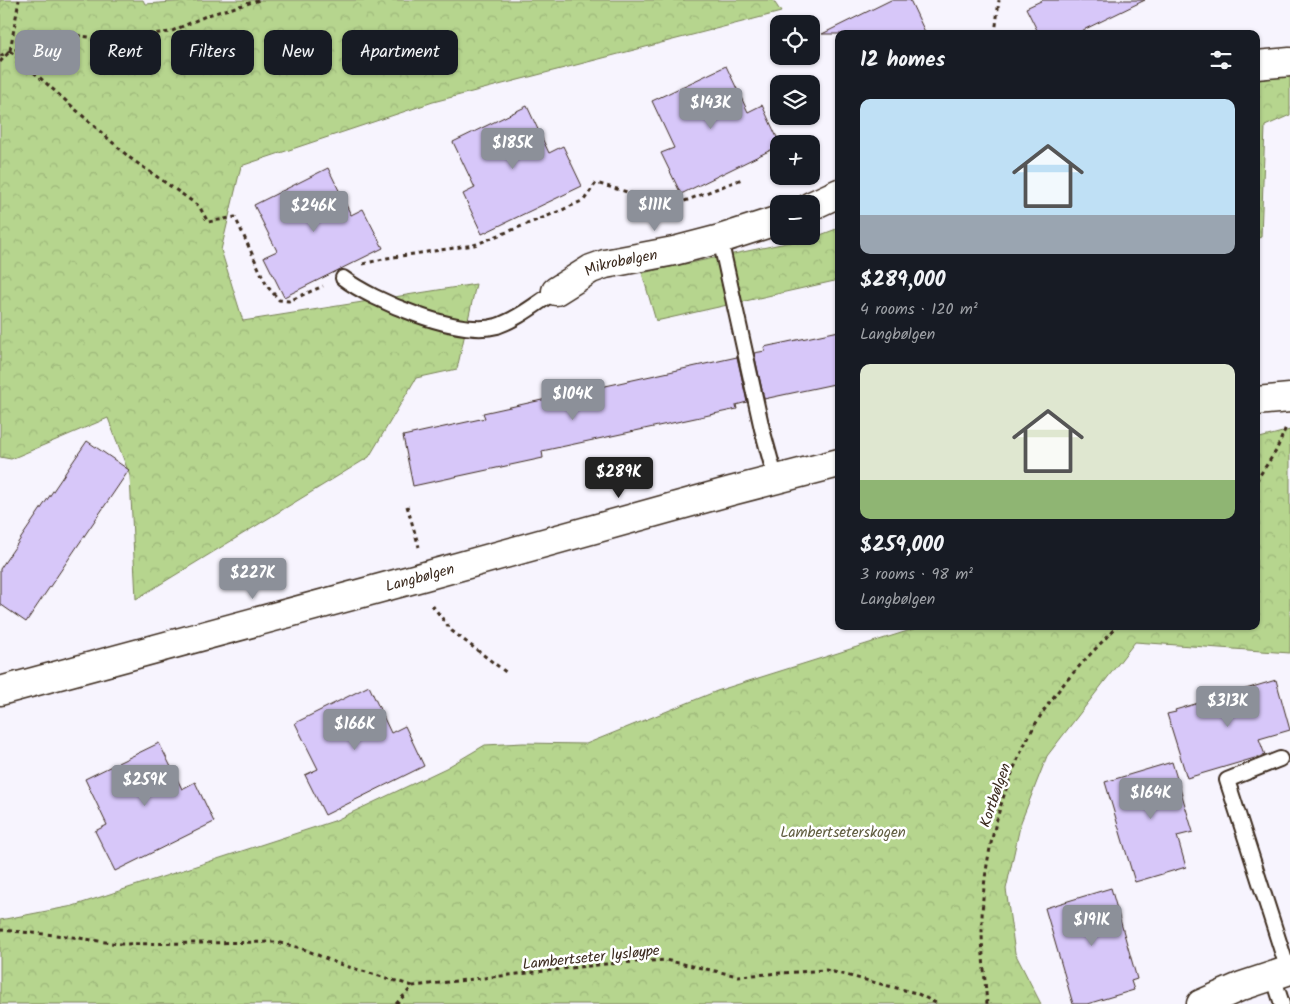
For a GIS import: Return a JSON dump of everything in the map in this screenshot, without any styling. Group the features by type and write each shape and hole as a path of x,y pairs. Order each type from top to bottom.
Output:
{"street":[{"path":"1260,65 1290,62"},
{"path":"820,202 835,195"},
{"name":"Mikrobølgen","path":"556,291 591,269 605,264 674,251 770,224"},
{"path":"1260,401 1290,398"},
{"name":"Langbølgen","path":"0,691 835,464"},
{"path":"1201,1004 1242,986 1284,972"}],"lane":[{"path":"720,239 762,429 776,480"},
{"path":"343,278 378,299 428,319 475,327 495,326 512,318 556,291"},
{"path":"1280,759 1227,780 1284,972 1282,1004"}],"path":[{"path":"0,62 10,51 19,0"},
{"path":"0,56 10,51 74,35 106,39 170,32 208,15 260,0"},
{"path":"995,30 999,0"},
{"path":"10,51 130,158 199,206 208,222 234,217 267,286 279,300 289,300 343,278 360,266 387,258 474,245 584,200 596,182 648,198 677,204 742,178"},
{"path":"1260,475 1276,451 1286,426"},
{"path":"406,506 421,555"},
{"path":"431,602 452,631 507,673"},
{"name":"Kortbølgen","path":"987,1004 982,928 983,892 990,846 1000,807 1026,741 1041,715 1066,681 1113,630"},
{"path":"0,930 66,936 118,944 276,942 301,948 339,964 413,986 396,1004"},
{"name":"Lambertseter lysløype","path":"413,986 606,964 665,960 738,976 826,970 916,994 938,1004"}],"green space":[{"path":"0,0 143,0 145,4 203,0 773,0 781,12 433,102 241,166 221,250 243,321 476,284 457,369 416,378 369,457 136,599 130,476 108,418 11,459 0,457"},
{"path":"1290,76 1290,115 1265,126 1260,237 1260,80"},
{"path":"835,230 835,281 656,321 642,273 777,245 820,245 820,235"},
{"name":"Lambertseterskogen","path":"1290,430 1290,653 1135,642 1047,756 1021,822 1006,889 1015,953 1041,1004 0,1004 0,920 73,906 334,821 446,768 485,745 523,743 586,744 717,691 911,630 1260,630 1260,438"}],"building":[{"path":"891,0 910,0 924,30 835,30 835,34 822,34"},
{"path":"1043,0 1145,0 1083,30 1037,30 1026,8"},
{"path":"726,66 748,112 762,105 776,135 770,135 770,150 681,194 661,153 674,148 652,101"},
{"path":"527,106 549,153 563,146 582,186 482,234 463,194 475,188 453,142"},
{"path":"328,168 351,215 363,209 383,248 284,297 264,257 277,251 254,205"},
{"path":"835,332 835,384 764,399 754,353 765,351 764,347"},
{"path":"737,357 747,402 736,405 737,409 542,451 543,458 413,486 403,436 485,418 483,413"},
{"path":"87,441 129,470 26,622 0,604 0,569"},
{"path":"1276,680 1290,730 1259,739 1265,755 1187,778 1167,714"},
{"path":"369,686 391,733 405,726 424,766 325,815 305,775 318,769 295,723"},
{"path":"159,743 182,789 195,782 214,822 115,871 95,831 107,825 85,779"},
{"path":"1172,762 1193,832 1177,836 1186,867 1135,882 1105,782"},
{"path":"1111,888 1137,979 1131,981 1134,990 1087,1004 1073,1004 1045,908"}]}
